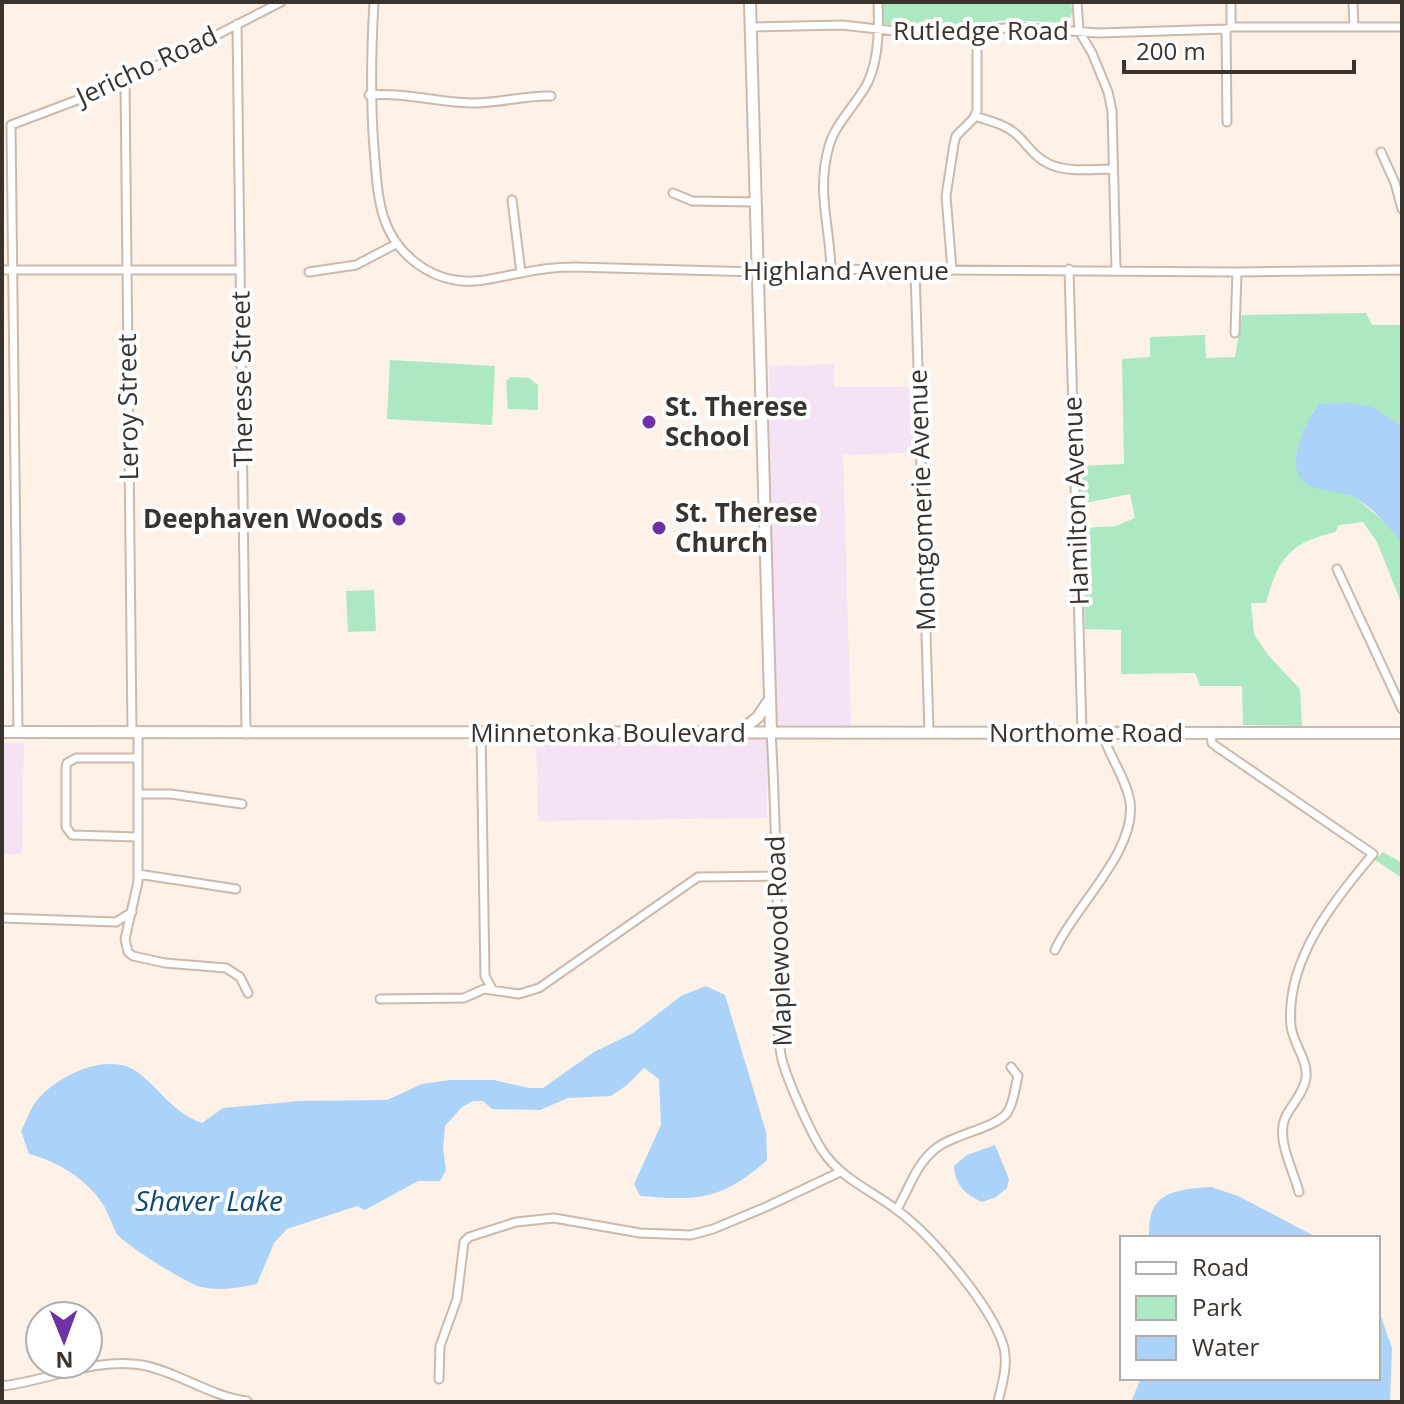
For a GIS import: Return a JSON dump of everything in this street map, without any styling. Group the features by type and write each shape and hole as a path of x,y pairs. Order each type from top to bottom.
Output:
{"street":[{"name":"Jericho Road","path":"13,270 11,125 125,82 281,2"},
{"path":"309,272 356,265 396,244 387,229 379,201 369,95 374,2"},
{"name":"Minnetonka Boulevard","path":"2,732 771,732 750,2"},
{"path":"831,270 830,241 823,209 825,163 832,138 868,81 875,62 878,2"},
{"path":"1077,2 1079,31 1088,43 1108,92 1112,111 1116,269"},
{"path":"1227,122 1231,2"},
{"path":"1353,2 1354,26"},
{"name":"Therese Street","path":"237,24 246,734"},
{"name":"Rutledge Road","path":"751,27 823,25 931,35 1016,27 1098,33 1228,28 1402,27"},
{"path":"952,270 946,196 956,136 975,116 979,102 977,31"},
{"name":"Leroy Street","path":"125,82 135,732 138,758 138,874 134,911 125,939"},
{"path":"369,95 409,95 483,103 532,95 551,96"},
{"path":"975,116 1005,126 1030,151 1050,164 1075,169 1113,169"},
{"path":"1381,152 1395,183 1402,209"},
{"path":"673,193 692,201 755,202"},
{"path":"512,200 521,273"},
{"name":"Highland Avenue","path":"396,244 420,266 452,280 484,281 575,267 757,272 915,269 1402,270"},
{"name":"Montgomerie Avenue","path":"915,269 929,732"},
{"name":"Hamilton Avenue","path":"1069,269 1082,733"},
{"path":"2,270 240,270"},
{"path":"13,270 18,732"},
{"path":"1235,333 1237,272"},
{"path":"1337,569 1402,709"},
{"path":"739,732 758,717 769,700"},
{"name":"Northome Road","path":"771,732 1402,733"},
{"name":"Maplewood Road","path":"771,732 781,1055 823,1152 840,1172 897,1209 978,1297 997,1328 1006,1365 998,1402"},
{"path":"481,733 485,976 492,989"},
{"path":"1055,950 1067,924 1089,899 1128,831 1130,803 1127,788 1102,733"},
{"path":"1211,733 1212,743 1217,747 1373,854 1318,929 1302,962 1292,997 1293,1040 1303,1059 1306,1074 1302,1090 1285,1119 1282,1134 1299,1192"},
{"path":"138,758 76,758 67,763 66,768 68,832 76,836 138,837"},
{"path":"138,794 171,794 242,804"},
{"path":"138,874 236,889"},
{"path":"380,999 464,998 484,989 519,994 533,992 698,877 776,876"},
{"path":"2,918 116,922 134,911"},
{"path":"116,922 128,952 133,956 234,971 248,993"},
{"path":"897,1209 914,1173 933,1150 998,1120 1008,1111 1018,1076 1011,1067"},
{"path":"439,1379 440,1346 457,1299 464,1242 469,1237 516,1222 554,1218 640,1233 691,1235 754,1212 840,1172"},
{"path":"2,1386 43,1380 83,1368 122,1363 162,1371 224,1398 247,1401"}],"shaded area":[{"path":"834,364 834,387 925,387 927,452 843,455 851,726 781,725 776,719 771,606 774,593 770,535 769,366"},
{"path":"760,737 768,743 767,818 538,821 536,739"},
{"path":"2,743 24,743 22,854 2,854"}],"green space":[{"path":"882,2 1070,2 1073,12 1067,23 1007,20 951,26 883,25"},
{"path":"1366,313 1372,325 1402,325 1402,426 1373,407 1320,404 1313,412 1296,454 1309,485 1356,498 1388,525 1402,544 1402,605 1377,542 1363,522 1339,525 1335,532 1306,542 1288,555 1275,575 1266,603 1251,603 1254,634 1267,654 1300,689 1302,726 1243,725 1242,686 1200,686 1195,673 1121,674 1121,630 1085,629 1082,528 1116,526 1135,518 1130,494 1081,504 1080,466 1124,464 1122,359 1150,357 1150,337 1205,335 1206,358 1235,357 1242,315"},
{"path":"390,360 495,366 492,425 387,419"},
{"path":"510,377 529,378 538,385 538,410 508,409 506,381"},
{"path":"374,590 376,631 348,632 346,591"},
{"path":"1383,852 1402,863 1402,878 1375,860"}],"water":[{"path":"1350,403 1373,407 1402,426 1402,544 1380,518 1360,501 1310,486 1299,475 1296,455 1299,444 1319,404"},
{"name":"Shaver Lake","path":"706,986 725,995 766,1132 767,1160 736,1183 708,1195 678,1198 640,1196 634,1184 661,1125 659,1079 644,1068 611,1096 568,1098 540,1110 492,1109 483,1101 473,1101 462,1107 445,1126 443,1148 446,1170 440,1181 418,1181 365,1210 357,1206 287,1229 274,1243 257,1284 208,1288 171,1272 122,1239 97,1196 81,1180 61,1167 29,1154 21,1131 33,1106 44,1093 69,1075 99,1065 128,1067 140,1074 176,1108 202,1123 223,1108 300,1101 387,1100 422,1084 450,1080 494,1080 543,1088 594,1052 633,1033 681,996"},
{"path":"995,1145 1009,1179 1007,1188 996,1197 982,1202 962,1188 956,1179 954,1166 967,1155"},
{"path":"1211,1187 1238,1196 1314,1236 1149,1236 1149,1223 1157,1202 1174,1192"},
{"path":"1380,1314 1392,1348 1390,1402 1131,1402 1140,1380 1380,1380"}],"place":[{"name":"St. Therese School","path":"649,422"},
{"name":"Deephaven Woods","path":"399,519"},
{"name":"St. Therese Church","path":"659,528"}]}
